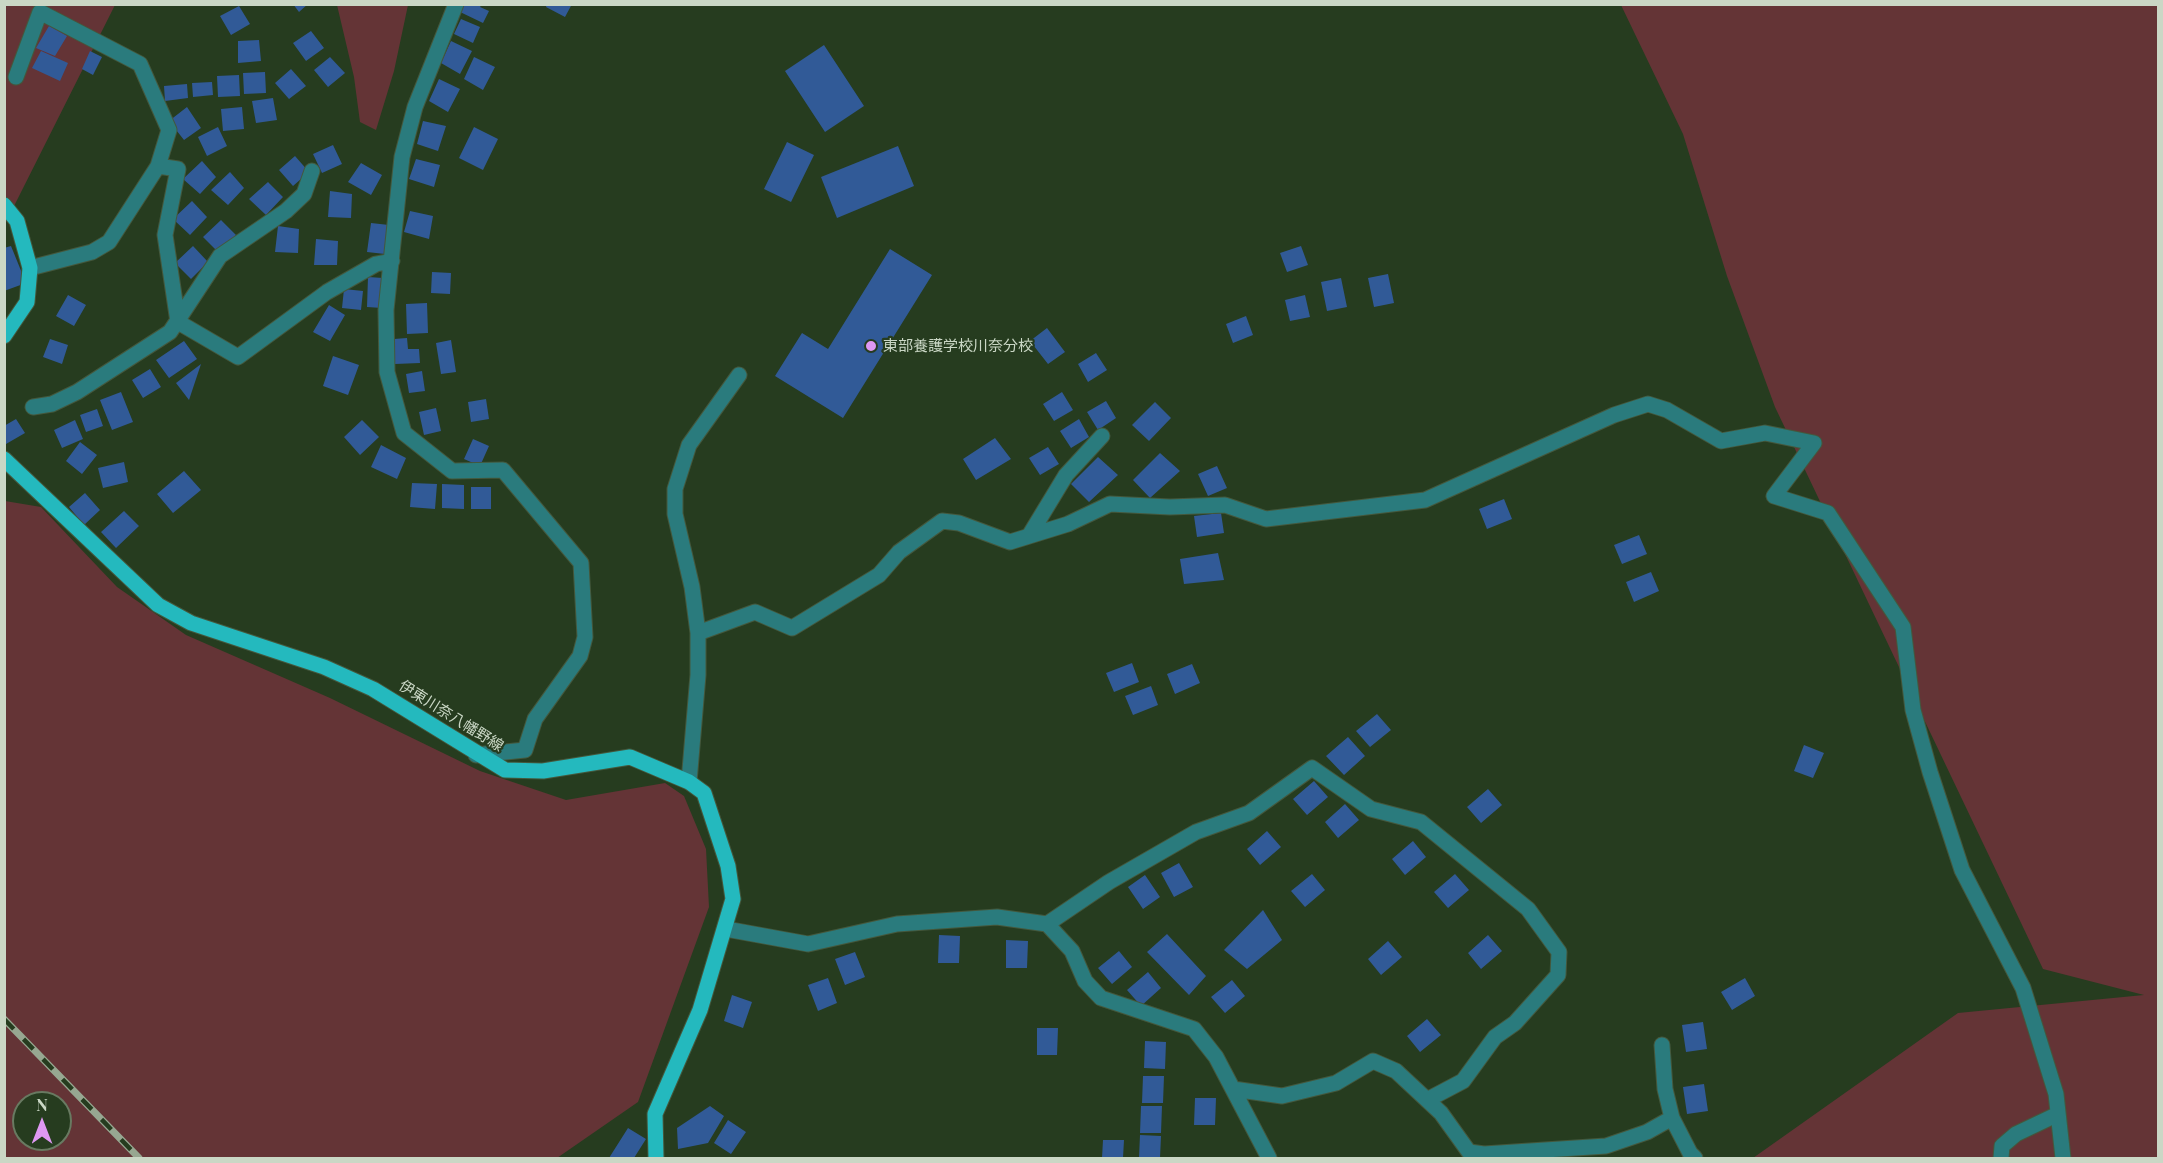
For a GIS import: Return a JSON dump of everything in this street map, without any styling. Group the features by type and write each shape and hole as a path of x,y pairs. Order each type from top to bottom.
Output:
{"main road":[{"path":"4,205 17,221 30,268 27,302 4,336"},
{"name":"伊東川奈八幡野線","path":"4,459 158,605 191,623 324,667 373,689 438,726 476,755 505,770 543,771 630,757 689,782 704,793 728,866 733,899 726,929 700,1010 655,1114 656,1158"}],"street":[{"path":"456,4 415,107 402,157 386,310 387,372 404,433 452,471 503,470 581,563 585,637 580,656 535,719 525,750 476,755"},
{"path":"16,77 40,12 140,64 170,130 158,166 109,242 92,252 30,268"},
{"path":"158,166 178,169 165,236 178,322"},
{"path":"33,408 52,404 77,392 170,332 220,256 286,211 304,194 312,171"},
{"path":"178,322 238,357 327,292 376,264 392,261"},
{"path":"689,782 698,675 698,633 692,586 675,514 675,489 689,446 739,375"},
{"path":"698,633 755,612 792,628 879,575 900,552 942,521 959,523 1010,542 1068,524 1110,504 1170,507 1225,505 1266,519 1425,500 1614,415 1648,404 1667,410 1720,441 1765,433 1814,443 1774,496 1828,513 1903,627 1913,710 1930,772 1962,870 2023,988 2056,1094 2063,1158"},
{"path":"1029,536 1066,475 1102,436"},
{"path":"1047,924 1110,882 1196,832 1249,813 1312,768 1371,809 1421,822 1528,909 1559,952 1558,975 1515,1023 1495,1037 1463,1081 1427,1100"},
{"path":"726,929 808,944 897,924 997,917 1047,924 1072,951 1085,981 1101,998 1194,1029 1216,1058 1269,1158"},
{"path":"1662,1045 1665,1089 1672,1118 1689,1153 1695,1158"},
{"path":"1233,1089 1282,1096 1336,1083 1373,1061 1396,1071 1441,1113 1469,1152 1484,1154 1606,1146 1647,1131 1672,1118"},
{"path":"2001,1158 2002,1146 2016,1134 2058,1114"}],"shaded area":[{"path":"5,5 115,5 5,224"},
{"path":"337,5 408,5 394,71 376,130 360,122 354,77"},
{"path":"1621,5 2158,5 2158,1158 1753,1158 1958,1013 2144,995 2043,969 1775,407 1727,276 1683,134"},
{"path":"5,501 41,507 117,587 186,635 330,698 480,771 566,800 665,783 684,796 706,849 709,907 638,1102 557,1158 5,1158"}],"building":[{"path":"293,4 308,4 299,12"},
{"path":"461,4 482,4 480,7 489,11 483,23 458,11"},
{"path":"547,4 572,4 565,17 546,7"},
{"path":"239,6 250,24 231,35 220,16"},
{"path":"461,19 480,27 473,43 454,34"},
{"path":"49,26 67,36 55,56 36,48"},
{"path":"311,31 324,48 306,61 293,43"},
{"path":"259,40 261,61 238,63 238,41"},
{"path":"451,41 472,51 460,74 441,63"},
{"path":"824,45 864,106 825,132 785,71"},
{"path":"41,51 68,63 60,81 32,68"},
{"path":"90,51 102,57 93,75 82,69"},
{"path":"330,57 345,73 328,87 314,70"},
{"path":"474,57 495,67 483,90 464,79"},
{"path":"291,69 306,86 289,99 275,83"},
{"path":"265,72 266,93 244,94 243,73"},
{"path":"239,75 240,96 218,97 217,76"},
{"path":"439,79 460,89 448,112 429,101"},
{"path":"212,82 213,95 193,97 192,83"},
{"path":"187,84 188,98 165,101 164,86"},
{"path":"273,98 277,120 256,123 252,101"},
{"path":"187,107 201,128 184,140 169,121"},
{"path":"242,107 244,129 223,131 221,109"},
{"path":"423,121 446,126 438,151 417,144"},
{"path":"218,127 227,146 207,156 198,137"},
{"path":"474,127 498,139 483,170 459,158"},
{"path":"787,142 814,155 791,202 764,189"},
{"path":"333,145 342,164 322,173 313,154"},
{"path":"898,146 914,186 837,218 821,177"},
{"path":"295,156 309,172 293,186 279,170"},
{"path":"416,159 440,165 434,187 409,179"},
{"path":"202,161 216,177 200,194 183,179"},
{"path":"361,163 382,175 371,195 348,182"},
{"path":"230,172 244,188 228,205 211,190"},
{"path":"268,182 283,197 266,215 249,199"},
{"path":"330,191 352,194 351,218 328,217"},
{"path":"192,201 207,217 190,235 173,219"},
{"path":"410,211 433,216 429,239 404,232"},
{"path":"221,220 236,235 219,253 203,237"},
{"path":"371,223 389,225 385,254 367,252"},
{"path":"278,226 299,229 298,253 275,252"},
{"path":"316,239 338,241 337,265 314,265"},
{"path":"11,246 26,283 4,291 4,248"},
{"path":"193,246 208,262 191,279 175,263"},
{"path":"1301,246 1308,265 1287,272 1280,253"},
{"path":"890,249 932,275 843,418 775,376 802,333 828,349"},
{"path":"432,272 451,273 450,294 431,293"},
{"path":"1388,274 1394,303 1374,307 1368,278"},
{"path":"368,277 383,278 382,308 367,307"},
{"path":"1341,278 1347,307 1327,311 1321,282"},
{"path":"344,289 363,291 361,310 342,308"},
{"path":"68,295 86,305 74,326 56,316"},
{"path":"1305,295 1310,317 1290,321 1285,300"},
{"path":"427,303 428,333 407,334 406,304"},
{"path":"329,305 345,315 330,341 313,332"},
{"path":"1246,316 1253,335 1233,343 1226,324"},
{"path":"1047,328 1065,352 1048,364 1030,341"},
{"path":"407,338 408,349 419,349 420,363 395,364 394,339"},
{"path":"50,339 68,345 62,364 43,357"},
{"path":"451,340 456,372 441,374 436,343"},
{"path":"184,341 197,359 169,378 156,360"},
{"path":"1096,353 1107,370 1088,382 1078,364"},
{"path":"333,356 359,365 348,395 323,386"},
{"path":"201,364 189,400 176,383"},
{"path":"150,369 161,387 143,398 132,380"},
{"path":"422,371 425,391 409,393 406,374"},
{"path":"121,392 133,422 112,430 100,400"},
{"path":"1062,392 1073,410 1054,421 1043,404"},
{"path":"486,399 489,419 471,422 468,402"},
{"path":"1106,401 1116,418 1098,430 1087,412"},
{"path":"1155,402 1171,418 1149,441 1132,425"},
{"path":"436,408 441,431 424,435 419,412"},
{"path":"97,409 103,426 86,432 80,415"},
{"path":"16,419 25,433 6,444 4,426"},
{"path":"1079,419 1089,437 1071,448 1060,431"},
{"path":"75,420 83,439 62,448 54,430"},
{"path":"362,420 379,437 360,455 344,437"},
{"path":"995,438 1011,459 976,480 963,459"},
{"path":"473,439 489,446 480,466 464,459"},
{"path":"80,442 97,455 82,474 66,461"},
{"path":"381,445 406,458 397,479 371,467"},
{"path":"1048,447 1059,464 1040,475 1029,458"},
{"path":"1160,453 1180,471 1150,498 1133,480"},
{"path":"1098,457 1118,475 1089,502 1071,484"},
{"path":"124,462 128,482 103,488 98,468"},
{"path":"1217,466 1227,488 1208,496 1198,474"},
{"path":"184,471 201,490 173,513 157,494"},
{"path":"412,483 437,484 435,509 410,507"},
{"path":"442,484 464,485 464,509 442,508"},
{"path":"471,487 491,487 491,509 471,509"},
{"path":"85,493 100,510 84,525 69,507"},
{"path":"1504,499 1512,519 1487,529 1479,509"},
{"path":"124,511 139,526 116,548 101,532"},
{"path":"1221,513 1224,533 1197,537 1194,516"},
{"path":"1639,535 1647,554 1622,564 1614,545"},
{"path":"1218,553 1224,580 1184,584 1180,559"},
{"path":"1651,572 1659,591 1634,602 1626,582"},
{"path":"1132,663 1139,682 1114,692 1106,673"},
{"path":"1192,664 1200,683 1175,694 1167,674"},
{"path":"1151,686 1158,705 1133,715 1125,696"},
{"path":"1377,714 1391,730 1370,747 1356,731"},
{"path":"1348,737 1365,756 1344,775 1326,756"},
{"path":"1804,745 1824,753 1813,778 1794,771"},
{"path":"1314,781 1328,797 1307,815 1293,799"},
{"path":"1488,789 1502,805 1481,823 1467,807"},
{"path":"1345,804 1359,820 1338,838 1325,822"},
{"path":"1267,831 1281,847 1260,865 1247,849"},
{"path":"1413,841 1426,857 1405,875 1392,859"},
{"path":"1179,863 1193,887 1174,897 1161,873"},
{"path":"1312,874 1325,890 1305,907 1291,891"},
{"path":"1455,874 1469,890 1448,908 1434,892"},
{"path":"1145,875 1160,897 1143,909 1128,887"},
{"path":"1263,910 1282,940 1247,969 1224,950"},
{"path":"1167,934 1206,976 1189,995 1147,952"},
{"path":"939,935 960,936 959,963 938,963"},
{"path":"1488,935 1502,951 1481,969 1468,953"},
{"path":"1006,940 1028,941 1027,968 1006,968"},
{"path":"1388,941 1402,957 1381,975 1368,959"},
{"path":"1119,951 1132,967 1112,984 1098,968"},
{"path":"855,952 865,977 845,985 835,959"},
{"path":"1148,972 1161,988 1141,1006 1127,990"},
{"path":"828,978 837,1003 818,1011 808,985"},
{"path":"1745,978 1755,996 1732,1010 1721,992"},
{"path":"1232,980 1245,996 1225,1013 1211,997"},
{"path":"732,995 752,1002 743,1028 724,1021"},
{"path":"1427,1019 1441,1035 1420,1052 1407,1036"},
{"path":"1703,1022 1707,1049 1686,1052 1682,1025"},
{"path":"1037,1028 1058,1028 1057,1055 1037,1055"},
{"path":"1145,1041 1166,1042 1165,1069 1144,1068"},
{"path":"1143,1076 1164,1076 1163,1103 1142,1103"},
{"path":"1704,1084 1708,1111 1687,1114 1683,1087"},
{"path":"1195,1098 1216,1098 1215,1125 1194,1125"},
{"path":"710,1106 724,1116 708,1143 678,1149 677,1128"},
{"path":"1141,1106 1162,1106 1161,1133 1140,1133"},
{"path":"728,1120 746,1132 731,1154 714,1143"},
{"path":"628,1128 646,1139 634,1158 609,1158"},
{"path":"1140,1135 1161,1136 1160,1158 1139,1158"},
{"path":"1103,1140 1124,1140 1123,1158 1102,1158"}],"railway":[{"path":"4,1019 139,1158"}],"place":[{"name":"東部養護学校川奈分校","path":"871,346"}]}
